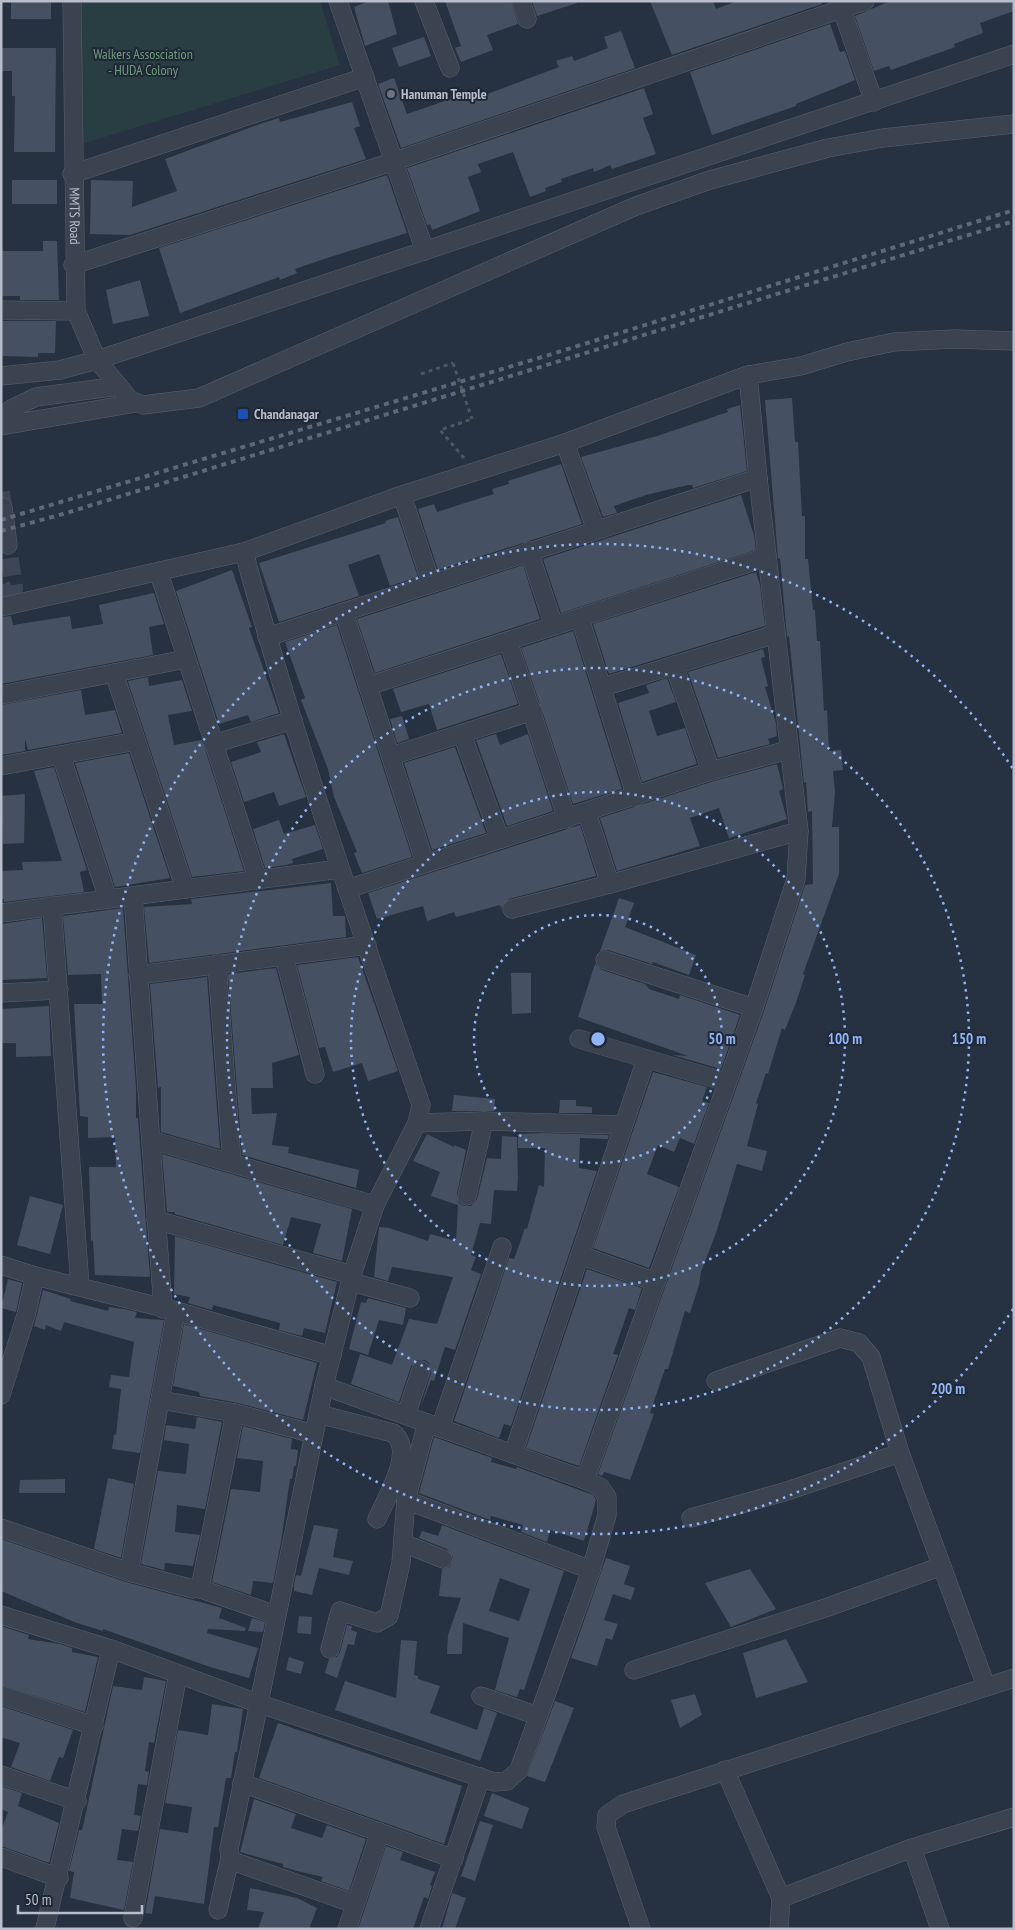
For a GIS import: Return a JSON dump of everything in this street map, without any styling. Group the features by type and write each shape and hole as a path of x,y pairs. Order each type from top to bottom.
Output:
{"street":[{"name":"MMTS Road","path":"72,1 72,174 76,311 97,360 119,386 139,404"},
{"path":"424,1 450,68"},
{"path":"521,1 527,19"},
{"path":"74,265 395,161 840,5 865,1"},
{"path":"340,2 425,251"},
{"path":"840,5 874,102"},
{"path":"1,376 60,370 97,360 1014,54"},
{"path":"72,174 365,77"},
{"path":"1,426 139,404 199,398 636,206 680,190 828,148 909,135 1014,124"},
{"path":"670,169 680,190"},
{"path":"623,185 636,206"},
{"path":"1,310 76,311"},
{"path":"1,607 244,552 402,495 565,442 748,375 802,366 847,352 894,342 955,339 1014,341"},
{"path":"585,1480 754,1008 796,879 799,831 788,750 748,375"},
{"path":"1,422 11,409 36,397 119,386"},
{"path":"565,442 596,530"},
{"path":"266,637 758,478"},
{"path":"402,495 431,583"},
{"path":"3,507 8,545"},
{"path":"529,551 554,626"},
{"path":"218,1910 230,1858 229,1849 257,1703 324,1386 352,1279 375,1206 417,1123 422,1104 340,869 266,637 244,552"},
{"path":"368,686 767,557"},
{"path":"159,572 258,880"},
{"path":"344,612 425,863"},
{"path":"580,618 636,797"},
{"path":"603,688 776,634"},
{"path":"508,641 533,711 567,819"},
{"path":"1,694 186,659"},
{"path":"674,665 711,772"},
{"path":"114,673 185,889"},
{"path":"391,756 533,711"},
{"path":"213,744 293,720"},
{"path":"462,734 500,838"},
{"path":"1,766 136,741"},
{"path":"347,889 500,838 587,813 711,772 788,750"},
{"path":"61,755 108,899"},
{"path":"587,813 610,884"},
{"path":"512,909 610,884 799,831"},
{"path":"1,913 340,869"},
{"path":"129,1572 160,1400 169,1310 156,1220 133,896"},
{"path":"52,906 80,1286"},
{"path":"138,974 366,945"},
{"path":"284,956 315,1074"},
{"path":"605,960 754,1008"},
{"path":"217,964 232,1163"},
{"path":"1,994 58,990"},
{"path":"579,1039 726,1082"},
{"path":"513,1454 646,1059"},
{"path":"417,1123 484,1121 623,1125"},
{"path":"467,1196 484,1121"},
{"path":"151,1140 375,1206"},
{"path":"156,1220 410,1298"},
{"path":"330,1649 340,1611 376,1622 389,1616 402,1564 406,1500 502,1247"},
{"path":"580,1255 656,1282"},
{"path":"1,1265 35,1276 80,1286 332,1356"},
{"path":"1,1395 26,1315 35,1276"},
{"path":"716,1381 840,1338 859,1343 871,1357 900,1453 986,1686"},
{"path":"406,1415 421,1370"},
{"path":"1,1615 111,1649 257,1703 494,1782 507,1781 519,1770 591,1570 607,1515 607,1497 600,1487 585,1480 324,1386"},
{"path":"160,1400 235,1414 314,1434"},
{"path":"198,1588 201,1583 235,1414"},
{"path":"318,1414 393,1434 400,1439 403,1447 402,1460 376,1519"},
{"path":"691,1518 784,1492 900,1453"},
{"path":"406,1500 591,1570"},
{"path":"1,1528 129,1572 193,1589 198,1588 276,1615"},
{"path":"403,1543 443,1559"},
{"path":"634,1670 828,1607 942,1566"},
{"path":"45,1928 59,1878 111,1649"},
{"path":"133,1918 178,1674"},
{"path":"641,1929 606,1827 607,1815 623,1804 1014,1678"},
{"path":"1,1695 94,1726"},
{"path":"481,1696 538,1716"},
{"path":"725,1770 781,1898 779,1929"},
{"path":"1,1775 77,1801"},
{"path":"429,1929 481,1777"},
{"path":"242,1784 454,1859"},
{"path":"781,1898 912,1848 1014,1817"},
{"path":"347,1929 380,1832"},
{"path":"912,1848 940,1929"},
{"path":"1,1858 59,1878"},
{"path":"230,1858 235,1862 355,1904"}],"path":[{"path":"421,374 454,363 472,419 440,430 477,472"}],"green space":[{"name":"Walkers Assosciation - HUDA Colony","path":"82,1 320,1 340,65 82,144"}],"building":[{"path":"11,1 51,1 51,19 11,19"},
{"path":"370,1 388,1 397,34 365,46 354,7"},
{"path":"445,1 511,1 518,24 487,35 493,50 461,62 455,48 461,46"},
{"path":"532,1 577,1 577,3 537,16"},
{"path":"650,1 713,1 716,9 737,1 821,1 822,4 672,55"},
{"path":"890,1 1014,1 1014,11 980,23 983,33 954,44 955,47 891,70 889,66 874,71 855,16"},
{"path":"830,24 840,52 845,51 855,80 796,104 796,106 712,135 690,72"},
{"path":"621,31 635,68 401,148 378,84 394,78 407,114 479,89 482,96 559,67 556,61 572,56 574,61 608,48 604,37"},
{"path":"424,37 431,56 399,67 392,48"},
{"path":"1,48 56,48 55,152 14,152 15,96 12,96 12,71 1,71"},
{"path":"644,88 653,114 643,118 656,154 612,169 610,165 594,172 593,168 561,179 562,182 545,188 546,191 530,197 513,152 478,164 481,172 468,177 480,211 432,230 430,224 427,225 407,168"},
{"path":"352,102 360,126 354,128 366,159 130,235 90,234 91,180 133,181 132,207 177,191 165,159 279,118 280,122"},
{"path":"387,175 407,233 295,269 297,273 280,280 279,277 180,313 159,248"},
{"path":"12,180 57,180 57,204 12,204"},
{"path":"43,241 57,241 59,300 20,300 20,296 1,296 1,251 43,251"},
{"path":"140,280 149,316 113,324 106,290"},
{"path":"1,321 56,321 55,353 38,353 38,357 1,356"},
{"path":"792,398 795,442 798,442 802,516 805,516 805,559 808,559 817,641 820,641 824,711 827,710 829,751 841,750 843,770 833,771 835,792 832,827 839,827 839,874 803,974 805,975 796,1003 785,1030 782,1028 768,1074 766,1073 756,1103 758,1104 747,1146 767,1151 762,1171 737,1164 717,1230 701,1272 690,1313 685,1311 668,1369 665,1369 650,1413 654,1414 630,1480 604,1472 602,1476 598,1474 764,1011 805,885 813,884 812,811 808,812 806,782 804,783 780,558 778,559 765,400"},
{"path":"740,405 747,471 693,488 692,485 688,485 646,495 614,506 617,513 603,517 581,457 657,436 728,412 727,409"},
{"path":"561,464 582,524 438,570 418,509 434,504 437,512 494,494 492,489 509,484 508,481"},
{"path":"741,495 754,535 756,550 561,613 543,559"},
{"path":"398,517 418,577 390,586 379,554 348,565 359,596 279,622 259,563 386,523 385,521"},
{"path":"523,565 540,619 375,673 357,619"},
{"path":"232,570 252,627 249,628 279,713 251,722 248,715 219,724 176,591"},
{"path":"756,572 760,585 765,626 609,674 593,624"},
{"path":"154,593 164,624 149,627 153,655 1,684 1,617 11,616 13,625 70,616 72,629 103,624 99,605"},
{"path":"337,625 412,857 362,873 354,853 357,852 334,797 328,769 301,700 305,698 285,642"},
{"path":"573,631 622,789 573,804 521,648"},
{"path":"763,649 765,657 761,658 768,686 765,687 776,723 777,736 768,739 770,744 718,758 688,672"},
{"path":"501,654 518,704 437,730 429,704 401,712 393,689"},
{"path":"148,677 149,686 182,680 192,711 168,715 174,745 202,740 244,871 192,877 128,681"},
{"path":"667,678 676,702 649,711 657,736 685,728 697,764 642,782 618,703 649,693 646,685"},
{"path":"81,690 85,715 115,710 122,733 28,750 25,739 25,751 1,755 1,705"},
{"path":"402,716 409,739 397,743 390,719"},
{"path":"284,734 306,797 279,806 274,792 244,802 231,762 261,752 257,742"},
{"path":"496,734 500,745 528,734 553,811 507,826 476,740"},
{"path":"455,747 486,833 432,850 404,763"},
{"path":"129,753 170,878 115,887 75,763"},
{"path":"777,764 783,789 779,791 787,819 729,838 719,808 690,818 700,846 617,871 600,818 714,781"},
{"path":"54,767 87,870 80,872 84,892 4,902 4,899 1,899 1,871 23,870 22,862 62,861 34,771"},
{"path":"25,794 24,843 3,844 1,796"},
{"path":"279,820 284,834 315,825 323,849 292,859 293,863 265,868 253,829"},
{"path":"580,825 596,876 509,899 501,908 500,905 456,917 454,912 427,921 423,906 377,919 368,893"},
{"path":"331,883 333,916 345,916 346,937 149,963 144,907 192,904 191,899"},
{"path":"619,898 634,903 625,927 696,955 689,975 653,962 652,964 608,950 600,951"},
{"path":"123,908 136,1088 136,1118 138,1118 150,1277 95,1275 93,1240 91,1241 89,1167 116,1167 115,1137 88,1138 88,1117 80,1116 74,1004 102,1004 101,974 68,975 63,916"},
{"path":"42,918 47,978 1,980 1,924"},
{"path":"358,957 398,1071 368,1081 362,1063 333,1072 325,1047 319,1048 297,965"},
{"path":"595,964 602,970 645,984 649,989 679,999 680,995 740,1015 721,1069 672,1055 688,1056 578,1017"},
{"path":"276,968 299,1055 272,1063 273,1088 251,1088 252,1114 277,1113 272,1145 289,1147 288,1153 359,1170 356,1188 242,1155 228,974"},
{"path":"511,973 531,973 531,1013 512,1014"},
{"path":"207,977 220,1149 161,1132 161,1087 158,1088 150,984"},
{"path":"49,1006 51,1056 16,1057 16,1043 1,1043 1,1009"},
{"path":"653,1072 707,1087 702,1101 709,1103 694,1144 680,1138 674,1152 658,1145 647,1174 679,1187 649,1268 593,1248"},
{"path":"454,1095 495,1099 494,1111 452,1111"},
{"path":"560,1100 576,1100 576,1106 592,1107 592,1113 559,1113"},
{"path":"427,1134 454,1147 454,1145 466,1150 457,1194 459,1203 464,1206 471,1206 477,1199 487,1158 501,1159 502,1136 517,1137 518,1178 517,1191 494,1190 491,1224 480,1223 471,1255 476,1257 471,1270 481,1274 455,1350 445,1347 434,1381 431,1380 420,1409 431,1373 429,1363 425,1360 418,1360 411,1366 399,1402 351,1384 360,1354 392,1365 409,1319 437,1324 453,1277 392,1267 388,1281 374,1277 379,1227 389,1228 428,1241 430,1234 456,1241 458,1205 431,1196 440,1172 413,1161"},
{"path":"518,1134 609,1135 608,1139 580,1138 579,1168 597,1171 511,1426 504,1424 499,1438 454,1421 509,1258 514,1259 525,1228 527,1229 539,1185 544,1187 545,1148 518,1148"},
{"path":"162,1154 352,1209 342,1261 313,1253 321,1224 291,1217 283,1245 175,1214 175,1212 167,1212"},
{"path":"30,1196 63,1205 50,1254 17,1245"},
{"path":"175,1236 337,1282 325,1333 304,1328 302,1336 279,1330 280,1323 213,1305 212,1310 188,1303 190,1297 174,1294"},
{"path":"587,1269 642,1288 635,1310 629,1308 613,1354 618,1355 579,1466 526,1448"},
{"path":"8,1279 22,1283 16,1312 1,1308"},
{"path":"43,1290 71,1299 70,1301 108,1311 109,1307 137,1312 135,1318 164,1320 140,1453 112,1449 114,1434 116,1435 121,1389 109,1387 111,1375 129,1377 134,1342 64,1322 61,1331 46,1325 45,1330 34,1326"},
{"path":"368,1298 406,1308 403,1325 379,1320 368,1355 349,1349 361,1302 366,1303"},
{"path":"184,1324 317,1363 303,1420 238,1403 200,1396 199,1392 173,1386"},
{"path":"197,1417 222,1422 205,1509 177,1505 175,1532 200,1535 193,1566 165,1563 164,1570 141,1564 158,1471 186,1474 189,1444 164,1440 166,1425 195,1429"},
{"path":"243,1426 292,1439 291,1449 298,1450 296,1466 294,1466 292,1479 290,1479 273,1583 253,1581 251,1595 212,1582 231,1489 260,1492 263,1461 237,1458"},
{"path":"434,1437 492,1458 491,1462 516,1469 517,1467 593,1495 596,1500 584,1541 550,1530 547,1542 521,1532 523,1525 491,1516 490,1520 419,1493"},
{"path":"108,1478 134,1484 121,1558 94,1549"},
{"path":"65,1479 65,1493 19,1493 20,1480"},
{"path":"314,1525 338,1529 333,1557 353,1561 349,1575 319,1568 312,1595 294,1591 294,1585 296,1575 301,1576"},
{"path":"442,1525 564,1571 524,1690 520,1689 517,1697 495,1690 509,1638 463,1623 462,1654 447,1654 448,1635 461,1598 439,1596 442,1569 450,1567 453,1557 447,1549 419,1538 422,1531 438,1536","holes":["500,1578 530,1589 519,1621 489,1611"]},
{"path":"1,1539 126,1582 222,1608 219,1618 246,1628 245,1631 208,1629 207,1633 258,1648 249,1678 210,1667 103,1629 103,1631 77,1623 1,1591"},
{"path":"606,1558 630,1566 624,1584 635,1588 631,1600 613,1594 604,1620 618,1624 612,1640 606,1638 597,1666 571,1658"},
{"path":"750,1569 776,1609 731,1627 705,1583"},
{"path":"299,1616 312,1617 311,1634 297,1633"},
{"path":"252,1618 265,1622 263,1632 248,1631"},
{"path":"347,1625 352,1626 351,1630 357,1632 354,1645 348,1644 337,1678 325,1673 329,1659 337,1657 340,1652"},
{"path":"1,1626 29,1635 28,1639 60,1644 72,1648 72,1652 98,1657 85,1712 1,1685"},
{"path":"786,1639 808,1682 756,1698 743,1653"},
{"path":"401,1640 417,1641 414,1675 418,1676 418,1679 440,1686 430,1713 477,1730 484,1708 497,1713 480,1761 335,1710 345,1681 396,1698"},
{"path":"289,1657 304,1662 301,1674 286,1670"},
{"path":"144,1677 166,1681 154,1743 149,1742 145,1771 149,1772 147,1785 138,1784 134,1815 141,1816 138,1831 122,1829 117,1860 133,1862 124,1910 70,1898 74,1872 69,1871 79,1830 82,1830 84,1822 113,1686 142,1690"},
{"path":"695,1694 702,1715 680,1728 671,1700"},
{"path":"555,1701 574,1708 545,1782 527,1776"},
{"path":"212,1704 243,1709 231,1778 226,1778 218,1827 214,1827 204,1904 155,1896 152,1914 145,1913 160,1829 188,1833 192,1807 165,1803 178,1730 208,1735"},
{"path":"1,1706 73,1730 63,1758 59,1757 50,1781 11,1767 20,1743 1,1737"},
{"path":"278,1723 462,1786 444,1844 259,1778"},
{"path":"1,1786 22,1793 18,1806 59,1823 49,1863 1,1846 1,1831 8,1812 1,1809"},
{"path":"492,1793 529,1808 522,1829 484,1816"},
{"path":"254,1799 296,1814 291,1828 322,1838 327,1825 366,1839 349,1891 321,1881 323,1877 283,1867 283,1864 240,1852"},
{"path":"480,1821 493,1825 475,1881 461,1876"},
{"path":"386,1846 403,1852 400,1860 435,1872 430,1885 432,1886 428,1899 424,1897 413,1929 358,1929"},
{"path":"250,1888 297,1898 317,1908 309,1929 258,1929 264,1912 247,1910"},
{"path":"452,1893 466,1898 455,1929 442,1929"}],"tunnel":[{"path":"1,492 3,507"},
{"path":"1,594 9,592 14,588 8,545"}],"railway":[{"path":"1,520 552,354 1014,210"},
{"path":"1,531 63,514 1014,221"}],"place":[{"name":"Hanuman Temple","path":"391,94"},
{"name":"Chandanagar","path":"243,414"}]}
